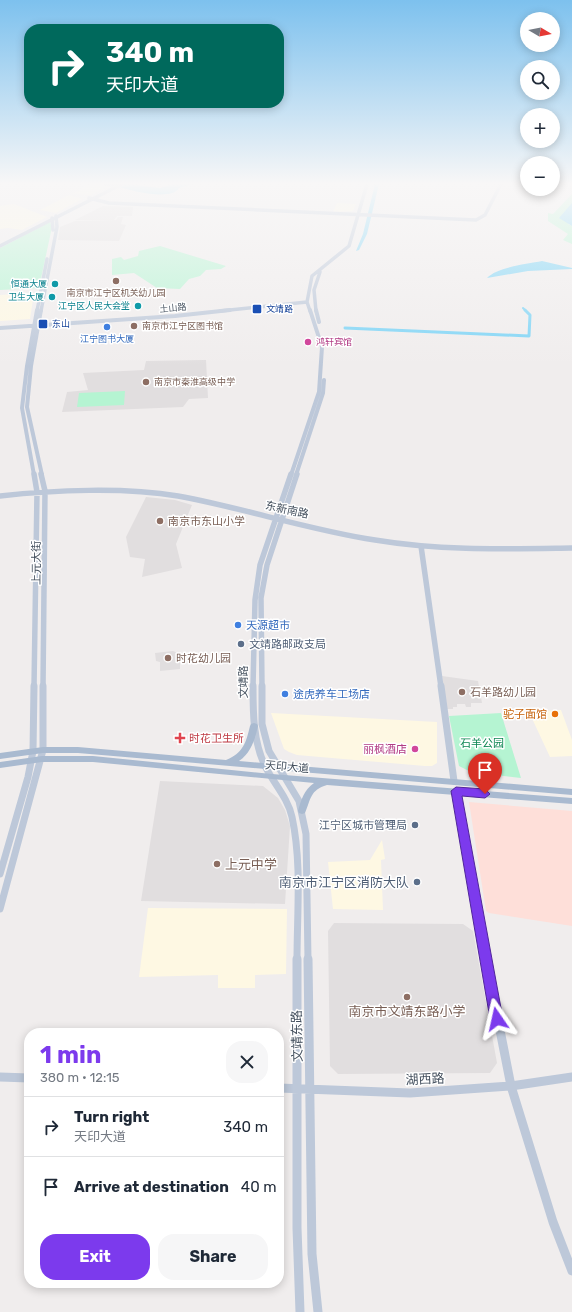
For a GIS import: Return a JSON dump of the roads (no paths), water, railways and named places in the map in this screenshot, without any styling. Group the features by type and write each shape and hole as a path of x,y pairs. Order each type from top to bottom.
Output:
{"main road":[{"name":"上元大街","path":"0,874 32,760 33,751 37,494 22,408 27,366 54,245"},
{"name":"文靖路","path":"278,766 264,737 260,714 261,598 267,565 280,518 319,392 322,347 307,302 312,276 349,245"},
{"name":"文靖路","path":"272,778 258,749 254,726 254,600 260,565 280,518 323,393 326,347 313,303 317,276 327,265 353,245"},
{"name":"土山路","path":"0,328 175,316 307,302"},
{"name":"上元大街","path":"0,909 42,759 43,750 45,493 27,407 37,325"},
{"name":"东新南路","path":"0,500 45,493 131,492 177,496 374,540 421,546 476,550 571,548"},
{"name":"东新南路","path":"0,496 37,494"},
{"path":"421,546 454,781"},
{"path":"225,763 234,760 244,753 250,742 254,726"},
{"name":"天印大道","path":"0,756 43,750 94,751 572,792"},
{"name":"天印大道","path":"0,765 42,759 93,759 272,778 327,781 572,801"},
{"name":"文靖东路","path":"278,766 286,778 302,811 308,857 311,1089 310,1166 312,1254 318,1312"},
{"name":"文靖东路","path":"272,778 280,789 292,816 297,847 296,1088 297,1235 300,1312"},
{"path":"302,811 308,794 320,783 327,781"},
{"path":"456,791 494,1006 511,1086 553,1222 572,1271"},
{"path":"0,1077 24,1078"},
{"name":"湖西路","path":"284,1088 410,1093 511,1086 572,1077"}],"water":[{"path":"542,261 572,269 528,271 487,278 498,271"}],"waterway":[{"path":"357,250 359,245"},
{"path":"345,328 529,336 530,315 523,308"}],"place":[{"name":"南京市江宁区机关幼儿园","path":"116,281"},
{"name":"恒通大厦","path":"55,284"},
{"name":"卫生大厦","path":"52,297"},
{"name":"江宁区人民大会堂","path":"138,306"},
{"name":"文靖路","path":"257,309"},
{"name":"东山","path":"43,324"},
{"name":"南京市江宁区图书馆","path":"134,326"},
{"name":"江宁图书大厦","path":"107,327"},
{"name":"鸿轩宾馆","path":"308,342"},
{"name":"南京市秦淮高级中学","path":"146,382"},
{"name":"南京市东山小学","path":"160,521"},
{"name":"天源超市","path":"238,625"},
{"name":"文靖路邮政支局","path":"241,644"},
{"name":"时花幼儿园","path":"168,658"},
{"name":"石羊路幼儿园","path":"462,692"},
{"name":"途虎养车工场店","path":"285,694"},
{"name":"驼子面馆","path":"555,714"},
{"name":"时花卫生所","path":"180,738"},
{"name":"丽枫酒店","path":"415,749"},
{"name":"江宁区城市管理局","path":"415,825"},
{"name":"上元中学","path":"217,864"},
{"name":"南京市江宁区消防大队","path":"417,882"},
{"name":"南京市文靖东路小学","path":"407,997"}],"park label":[{"name":"石羊公园","path":"482,743"}]}
